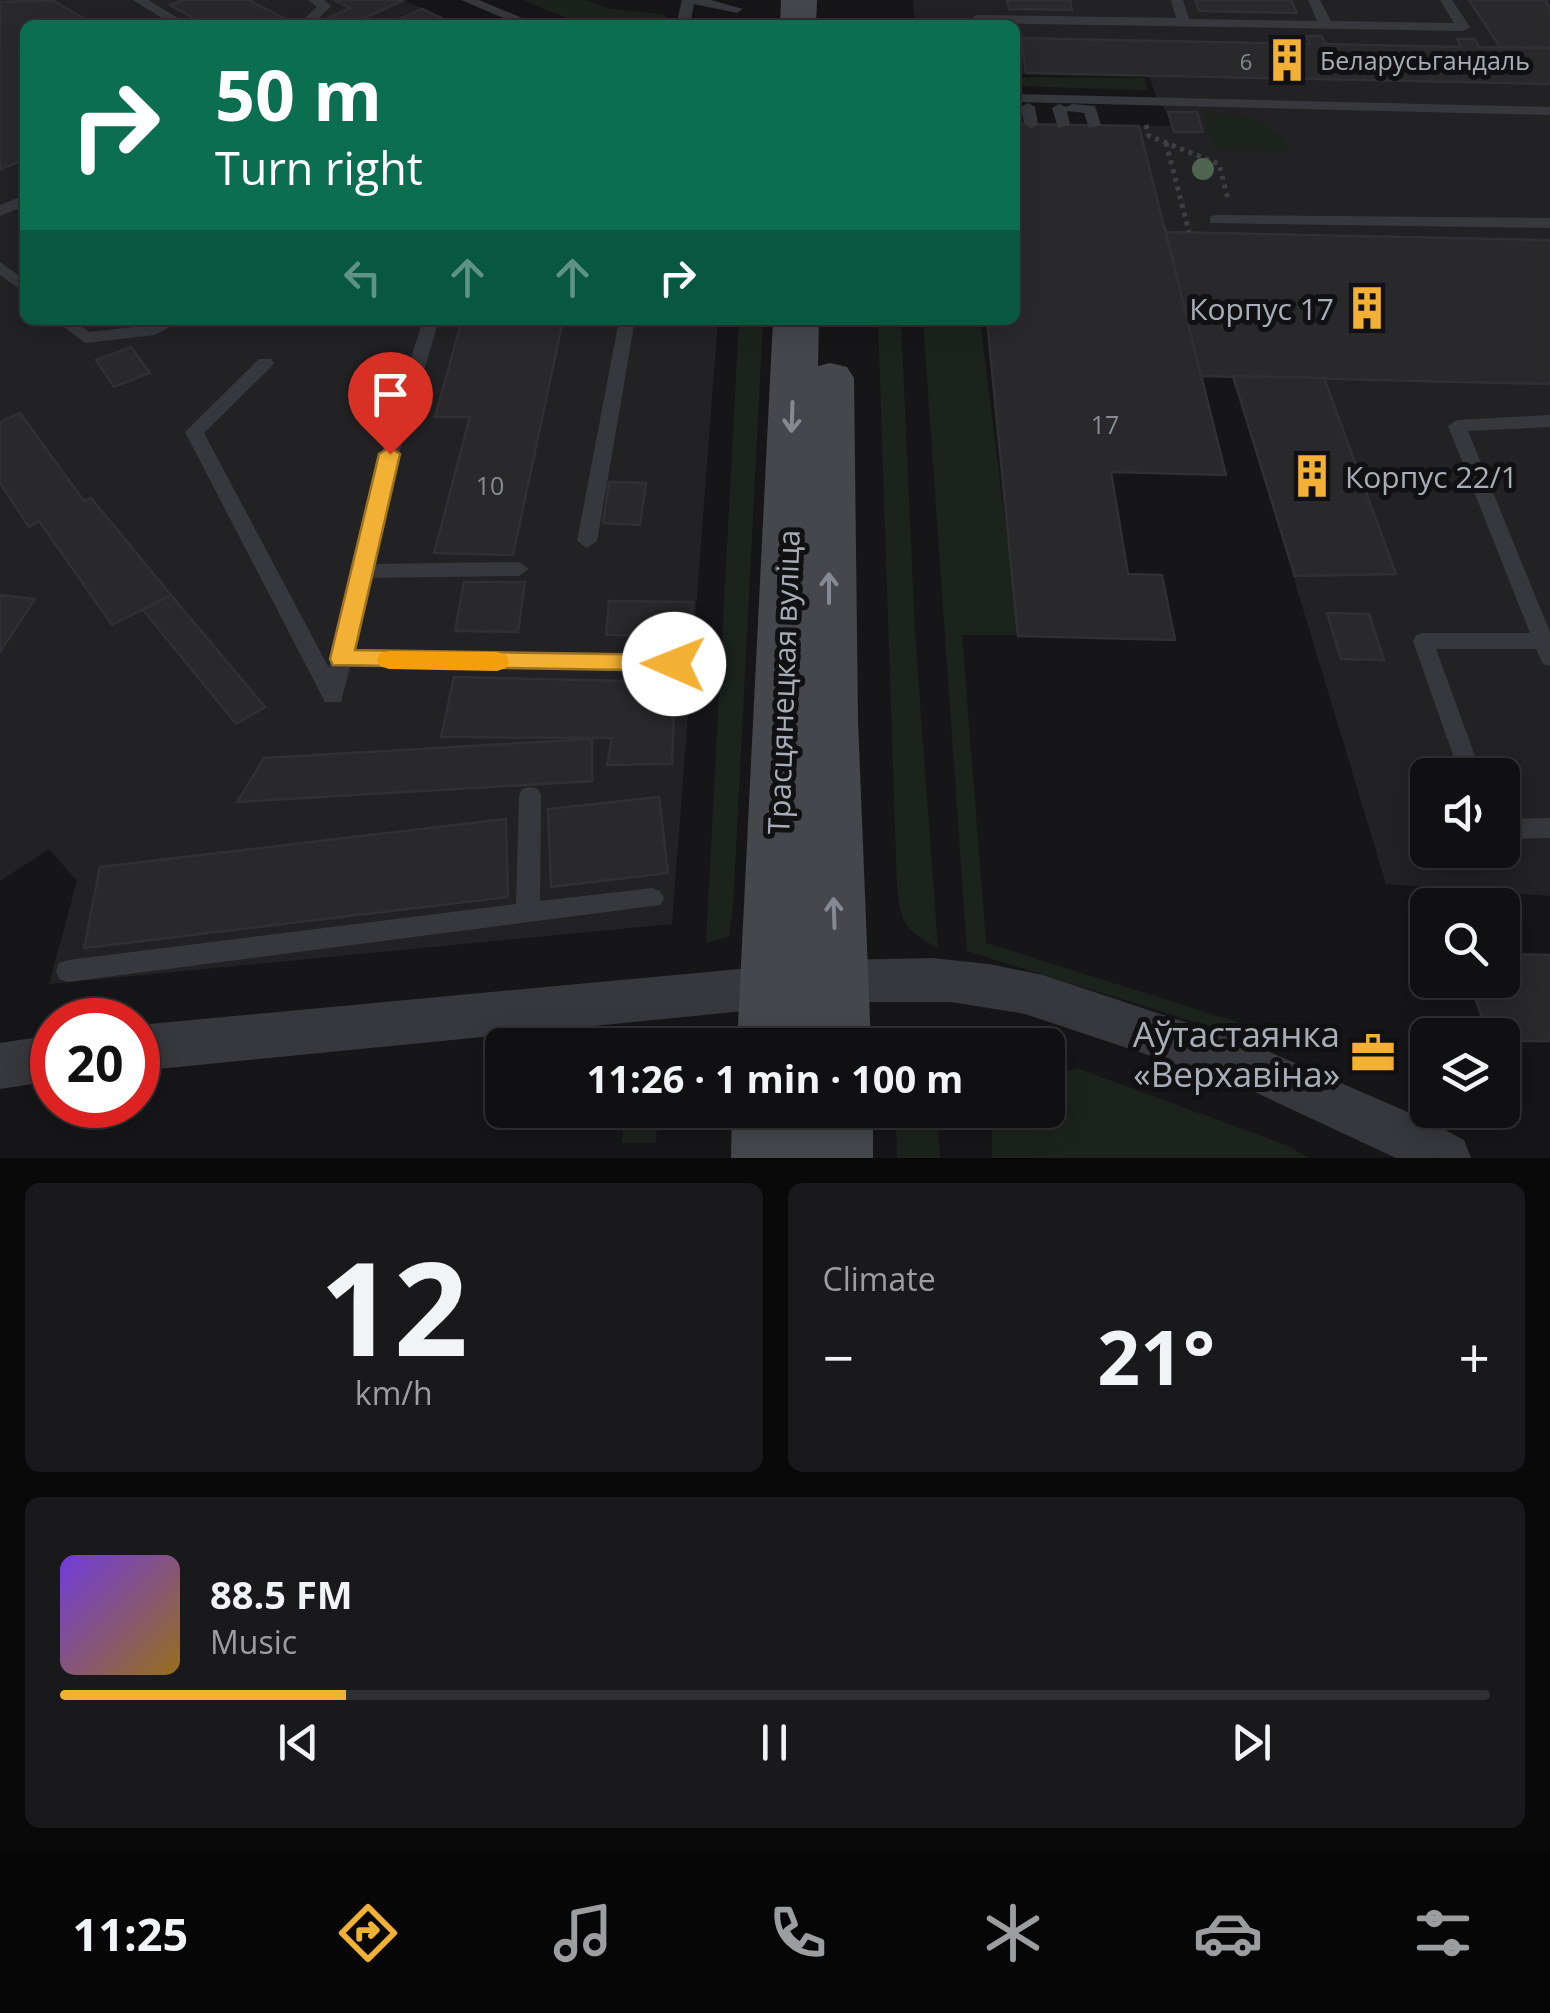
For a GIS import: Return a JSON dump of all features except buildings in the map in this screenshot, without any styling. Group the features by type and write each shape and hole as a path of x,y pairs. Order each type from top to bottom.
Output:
{"main road":[{"name":"Трасцянецкая вуліца","path":"796,325 794,1004 819,1028"},
{"name":"Трасцянецкая вуліца","path":"794,1004 828,721 831,325"},
{"path":"768,1158 769,1128"},
{"path":"836,1128 836,1158"}],"street":[{"path":"160,1047 794,1004 990,985 1071,1006 1304,1085 1446,1158"},
{"path":"0,1066 30,1061"}],"lane":[{"path":"139,0 174,20"},
{"path":"310,20 325,6 314,0"},
{"path":"467,0 519,20"},
{"path":"689,0 736,9"},
{"path":"1090,0 1097,22"},
{"path":"1177,0 1184,23"},
{"path":"1314,0 1326,25"},
{"path":"1020,22 1463,27 1446,0"},
{"path":"1020,104 1090,109 1094,125"},
{"path":"1020,104 1550,111"},
{"path":"1020,106 1031,124"},
{"path":"1059,108 1063,125"},
{"path":"1215,220 1325,228 1550,223"},
{"path":"0,266 20,284"},
{"path":"70,325 85,338 154,330 164,325"},
{"path":"265,363 194,432 333,696 390,454 429,325"},
{"path":"588,541 627,325"},
{"path":"1465,758 1422,641 1546,649 1457,426 1550,421"},
{"path":"362,571 519,569"},
{"path":"342,659 674,664"},
{"path":"528,914 530,796"},
{"path":"1520,828 1550,828"},
{"path":"68,971 652,898"}],"path":[{"path":"1146,126 1149,136 1219,164 1234,220"},
{"path":"1166,142 1189,232"}],"shaded area":[{"path":"0,0 404,0 446,20 20,20 20,325 718,325 672,924 49,984 77,881 49,849 0,881"},
{"path":"523,0 586,0 607,8 666,15 666,20 571,20"},
{"path":"913,0 1550,0 1550,896 1520,894 1520,888 1386,884 1233,377 1201,376 1139,126 1172,126 1168,112 1158,102 1149,76 1020,73 1020,20 915,20"},
{"path":"1020,77 1145,78 1147,90 1020,86"},
{"path":"1202,113 1253,119 1274,130 1290,152 1215,150"},
{"path":"739,325 763,325 733,907 729,936 706,943"},
{"path":"878,325 901,325 915,634 938,948 906,924 897,886"},
{"path":"923,325 981,325 1019,635 962,635 986,943 1291,1039 1282,1049 967,951"},
{"path":"1079,1069 1286,1145 1309,1158 992,1158 991,1128 1065,1128 1065,1071"},
{"path":"623,1128 657,1128 656,1143 622,1143"},
{"path":"896,1128 938,1130 940,1158 897,1158"}],"slow traffic":[{"path":"389,660 497,662"}],"place":[{"name":"Беларусьгандаль","path":"1287,60"},
{"name":"Корпус 17","path":"1367,308"},
{"name":"Корпус 22/1","path":"1312,476"},
{"name":"Аўтастаянка «Верхавіна»","path":"1373,1053"}],"route":[{"path":"390,454 342,659 674,664"}]}
